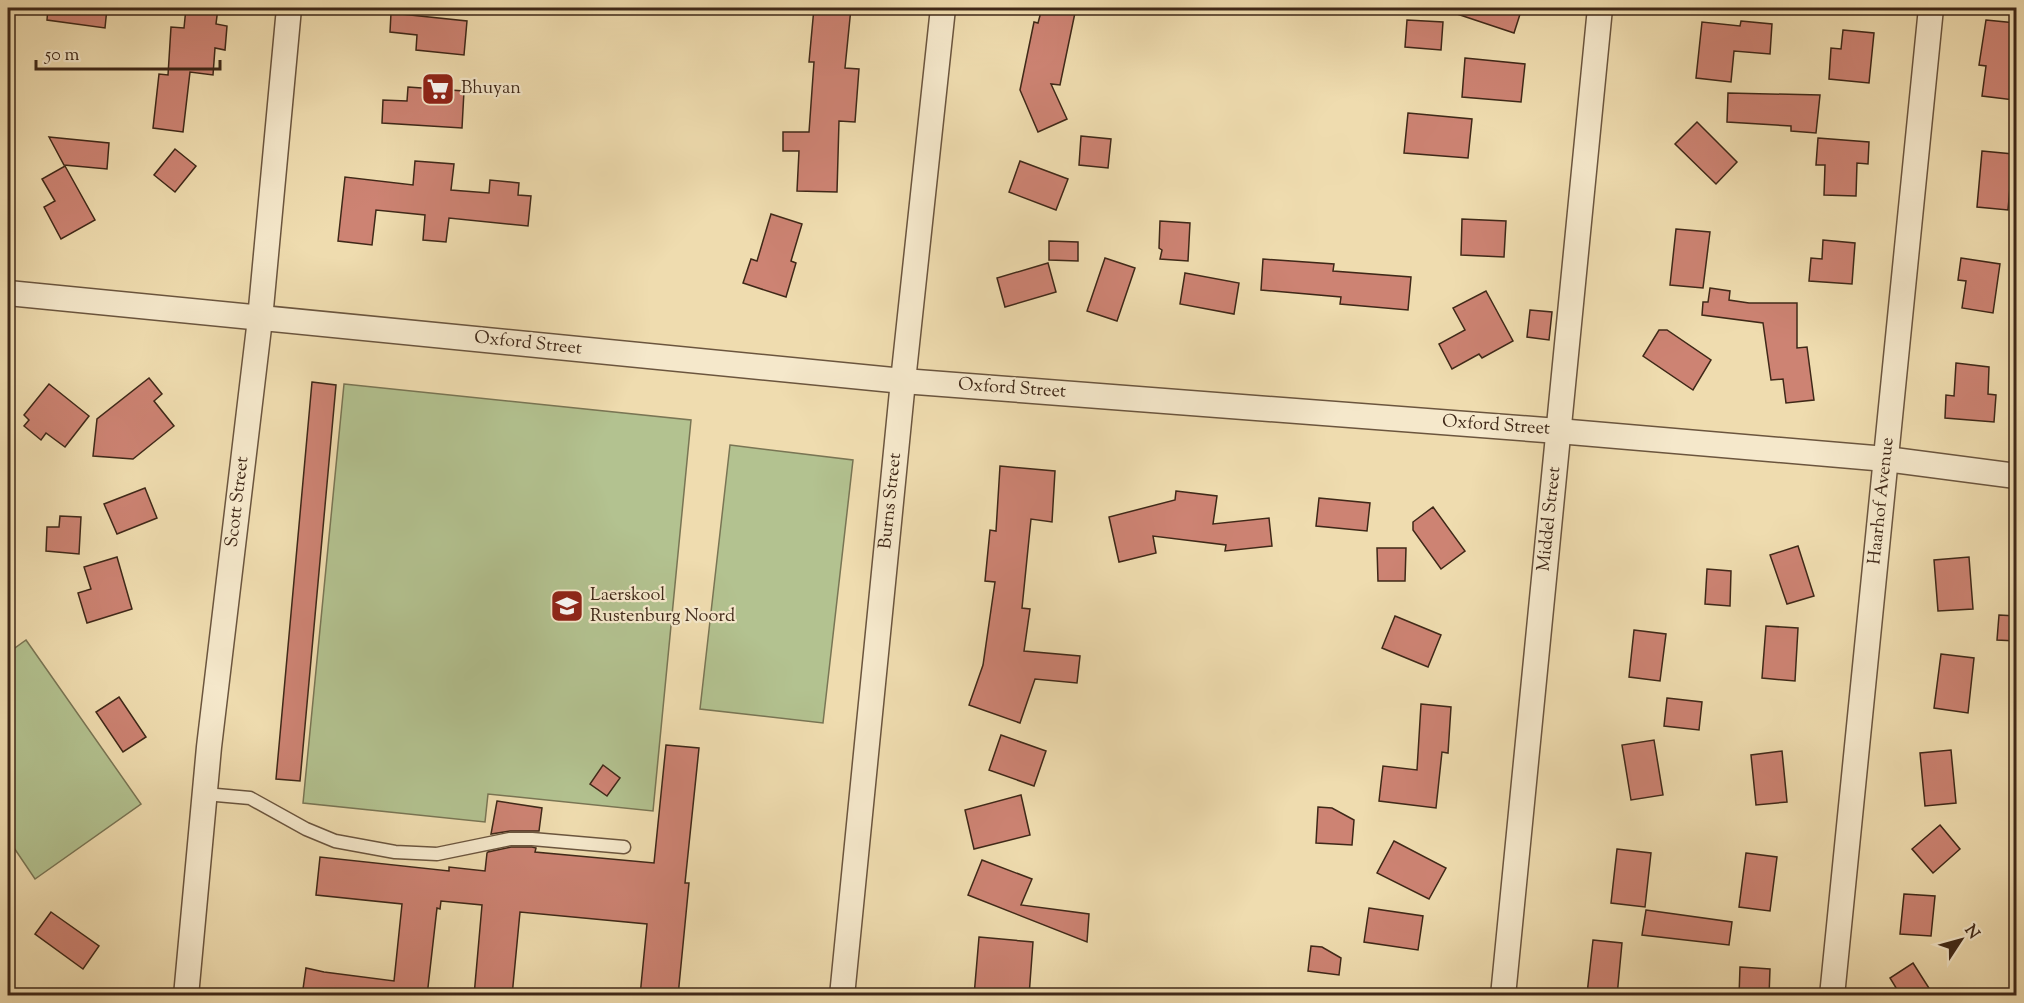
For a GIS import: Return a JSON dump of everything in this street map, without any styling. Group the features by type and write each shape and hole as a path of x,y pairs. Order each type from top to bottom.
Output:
{"street":[{"name":"Scott Street","path":"186,996 210,735 260,319 289,8"},
{"name":"Burns Street","path":"842,996 903,381 943,8"},
{"name":"Middel Street","path":"1503,996 1600,8"},
{"name":"Haarhof Avenue","path":"1832,996 1931,8"},
{"name":"Oxford Street","path":"8,292 260,319 903,381 1558,431 1886,459 2016,476"}],"lane":[{"path":"205,794 250,798 335,842 395,852 437,854 510,839 624,846"}],"green space":[{"path":"344,384 691,420 653,811 488,794 485,822 303,803"},
{"path":"730,445 853,460 823,723 700,709"},
{"path":"26,640 141,804 35,879 8,839 8,653"}],"building":[{"path":"48,8 107,8 105,28 47,20"},
{"path":"186,8 218,8 216,24 227,26 225,50 215,48 213,75 190,72 183,132 153,128 159,74 168,75 171,27 184,28"},
{"path":"814,8 851,8 845,68 859,69 855,122 839,121 837,192 797,191 799,151 783,151 783,132 809,132 814,62 809,62"},
{"path":"1042,8 1076,8 1060,85 1051,84 1067,119 1038,132 1020,90 1034,22 1038,23"},
{"path":"1449,8 1522,8 1514,33 1448,11"},
{"path":"391,13 467,21 464,55 416,50 417,35 390,32"},
{"path":"1407,20 1443,22 1441,50 1405,47"},
{"path":"1986,20 2016,23 2014,100 1982,96 1986,66 1979,65"},
{"path":"1741,21 1772,24 1770,54 1734,51 1731,82 1696,78 1702,22 1740,26"},
{"path":"1843,30 1874,33 1869,83 1829,79 1831,48 1841,49"},
{"path":"1465,58 1525,64 1521,102 1462,97"},
{"path":"408,87 464,91 462,128 382,123 383,100 407,101"},
{"path":"1728,93 1820,95 1816,133 1791,131 1791,126 1727,122"},
{"path":"1408,113 1472,119 1468,158 1404,153"},
{"path":"1697,122 1737,162 1716,184 1675,144"},
{"path":"1081,136 1111,139 1108,168 1079,165"},
{"path":"49,137 109,143 107,169 64,165"},
{"path":"1818,138 1869,142 1868,164 1857,163 1856,196 1824,195 1825,165 1816,165"},
{"path":"175,149 196,166 175,192 154,175"},
{"path":"1982,151 2013,154 2008,210 1977,207"},
{"path":"415,161 454,164 451,190 489,193 490,180 519,183 518,195 531,196 528,226 449,218 446,242 423,240 425,215 376,210 372,245 338,241 345,177 413,185"},
{"path":"1020,161 1068,179 1056,210 1009,192"},
{"path":"65,166 95,220 61,239 44,207 55,201 42,179"},
{"path":"771,214 802,224 791,261 796,263 786,297 743,283 751,259 757,261"},
{"path":"1462,219 1506,221 1504,257 1461,255"},
{"path":"1160,221 1190,223 1188,261 1160,259 1162,250 1159,248"},
{"path":"1676,229 1710,232 1703,288 1670,285"},
{"path":"1823,240 1855,243 1852,284 1809,281 1811,258 1822,259"},
{"path":"1049,241 1078,242 1078,261 1049,260"},
{"path":"1105,258 1135,268 1117,321 1087,311"},
{"path":"1961,258 2000,264 1993,313 1962,308 1966,281 1958,280"},
{"path":"1263,259 1334,264 1333,271 1411,277 1408,310 1340,304 1341,297 1261,290"},
{"path":"1048,263 1056,292 1005,307 997,278"},
{"path":"1185,273 1239,283 1234,314 1180,304"},
{"path":"1710,288 1730,291 1729,300 1749,303 1797,303 1797,348 1807,347 1814,400 1786,403 1783,379 1771,380 1763,323 1702,315 1703,302 1708,302"},
{"path":"1486,291 1513,341 1482,358 1479,354 1452,369 1439,344 1465,330 1453,308"},
{"path":"1530,310 1552,312 1549,340 1527,337"},
{"path":"1659,330 1667,330 1711,360 1693,390 1643,356"},
{"path":"1956,363 1989,367 1988,394 1996,395 1994,422 1945,418 1946,395 1954,396"},
{"path":"149,378 162,394 154,401 174,426 133,459 93,456 97,419"},
{"path":"312,382 336,385 300,781 276,779"},
{"path":"49,384 89,416 65,447 46,433 41,440 24,426 29,420 24,415"},
{"path":"1000,466 1055,471 1052,522 1031,519 1022,608 1030,609 1024,651 1080,656 1077,683 1035,679 1020,723 969,705 983,665 995,582 985,581 990,530 996,531"},
{"path":"145,488 157,518 117,534 104,504"},
{"path":"1176,491 1217,496 1213,524 1269,518 1272,546 1225,551 1226,545 1153,536 1156,553 1119,562 1109,517 1175,500"},
{"path":"1319,498 1370,503 1367,531 1316,526"},
{"path":"1433,507 1465,551 1441,569 1413,530 1413,522"},
{"path":"60,516 81,517 79,554 46,551 47,527 59,527"},
{"path":"1798,546 1814,596 1787,604 1770,555"},
{"path":"1377,548 1406,548 1405,581 1378,581"},
{"path":"117,557 132,609 87,623 78,593 91,589 84,567"},
{"path":"1969,557 1973,609 1938,611 1934,560"},
{"path":"1707,569 1731,571 1730,606 1705,604"},
{"path":"1999,615 2016,616 2016,641 1997,640"},
{"path":"1395,616 1441,635 1428,667 1382,648"},
{"path":"1766,626 1798,628 1795,681 1762,678"},
{"path":"1634,630 1666,634 1660,681 1629,677"},
{"path":"1941,654 1974,658 1968,713 1934,708"},
{"path":"119,697 146,737 123,752 96,712"},
{"path":"1667,698 1702,702 1699,730 1664,726"},
{"path":"1421,704 1451,707 1448,753 1442,752 1436,808 1379,801 1383,766 1417,770"},
{"path":"1001,735 1046,751 1034,786 989,770"},
{"path":"1654,740 1663,795 1631,800 1622,745"},
{"path":"666,745 699,748 685,883 689,883 678,996 640,996 647,924 520,912 512,996 474,996 482,905 441,901 440,909 437,908 427,996 302,996 306,968 394,981 402,904 316,895 320,857 449,871 449,867 485,871 488,852 511,847 532,847 536,848 535,852 654,863"},
{"path":"1951,750 1956,803 1925,806 1920,753"},
{"path":"1782,751 1787,802 1756,805 1751,755"},
{"path":"603,765 620,778 607,796 590,784"},
{"path":"1021,795 1030,835 974,849 965,810"},
{"path":"497,801 542,808 539,831 510,831 491,834"},
{"path":"1318,807 1332,808 1354,820 1352,845 1316,843"},
{"path":"1940,825 1960,849 1933,873 1912,849"},
{"path":"1394,841 1446,868 1429,899 1377,873"},
{"path":"1617,849 1651,853 1645,907 1611,903"},
{"path":"1746,853 1777,857 1770,911 1739,907"},
{"path":"982,860 1032,879 1021,905 1089,914 1087,942 968,895"},
{"path":"1904,894 1935,896 1931,936 1900,934"},
{"path":"1369,908 1423,916 1418,950 1364,942"},
{"path":"1646,910 1732,922 1729,945 1642,935"},
{"path":"51,912 99,946 83,969 35,934"},
{"path":"979,937 1033,942 1029,996 974,996"},
{"path":"1593,940 1622,943 1617,996 1587,994"},
{"path":"1311,946 1322,947 1341,958 1339,975 1308,971"},
{"path":"1913,963 1934,996 1901,996 1890,978"},
{"path":"1740,967 1770,969 1769,996 1739,996"}],"place":[{"name":"Bhuyan","path":"438,89"},
{"name":"Laerskool Rustenburg Noord","path":"567,606"}]}
